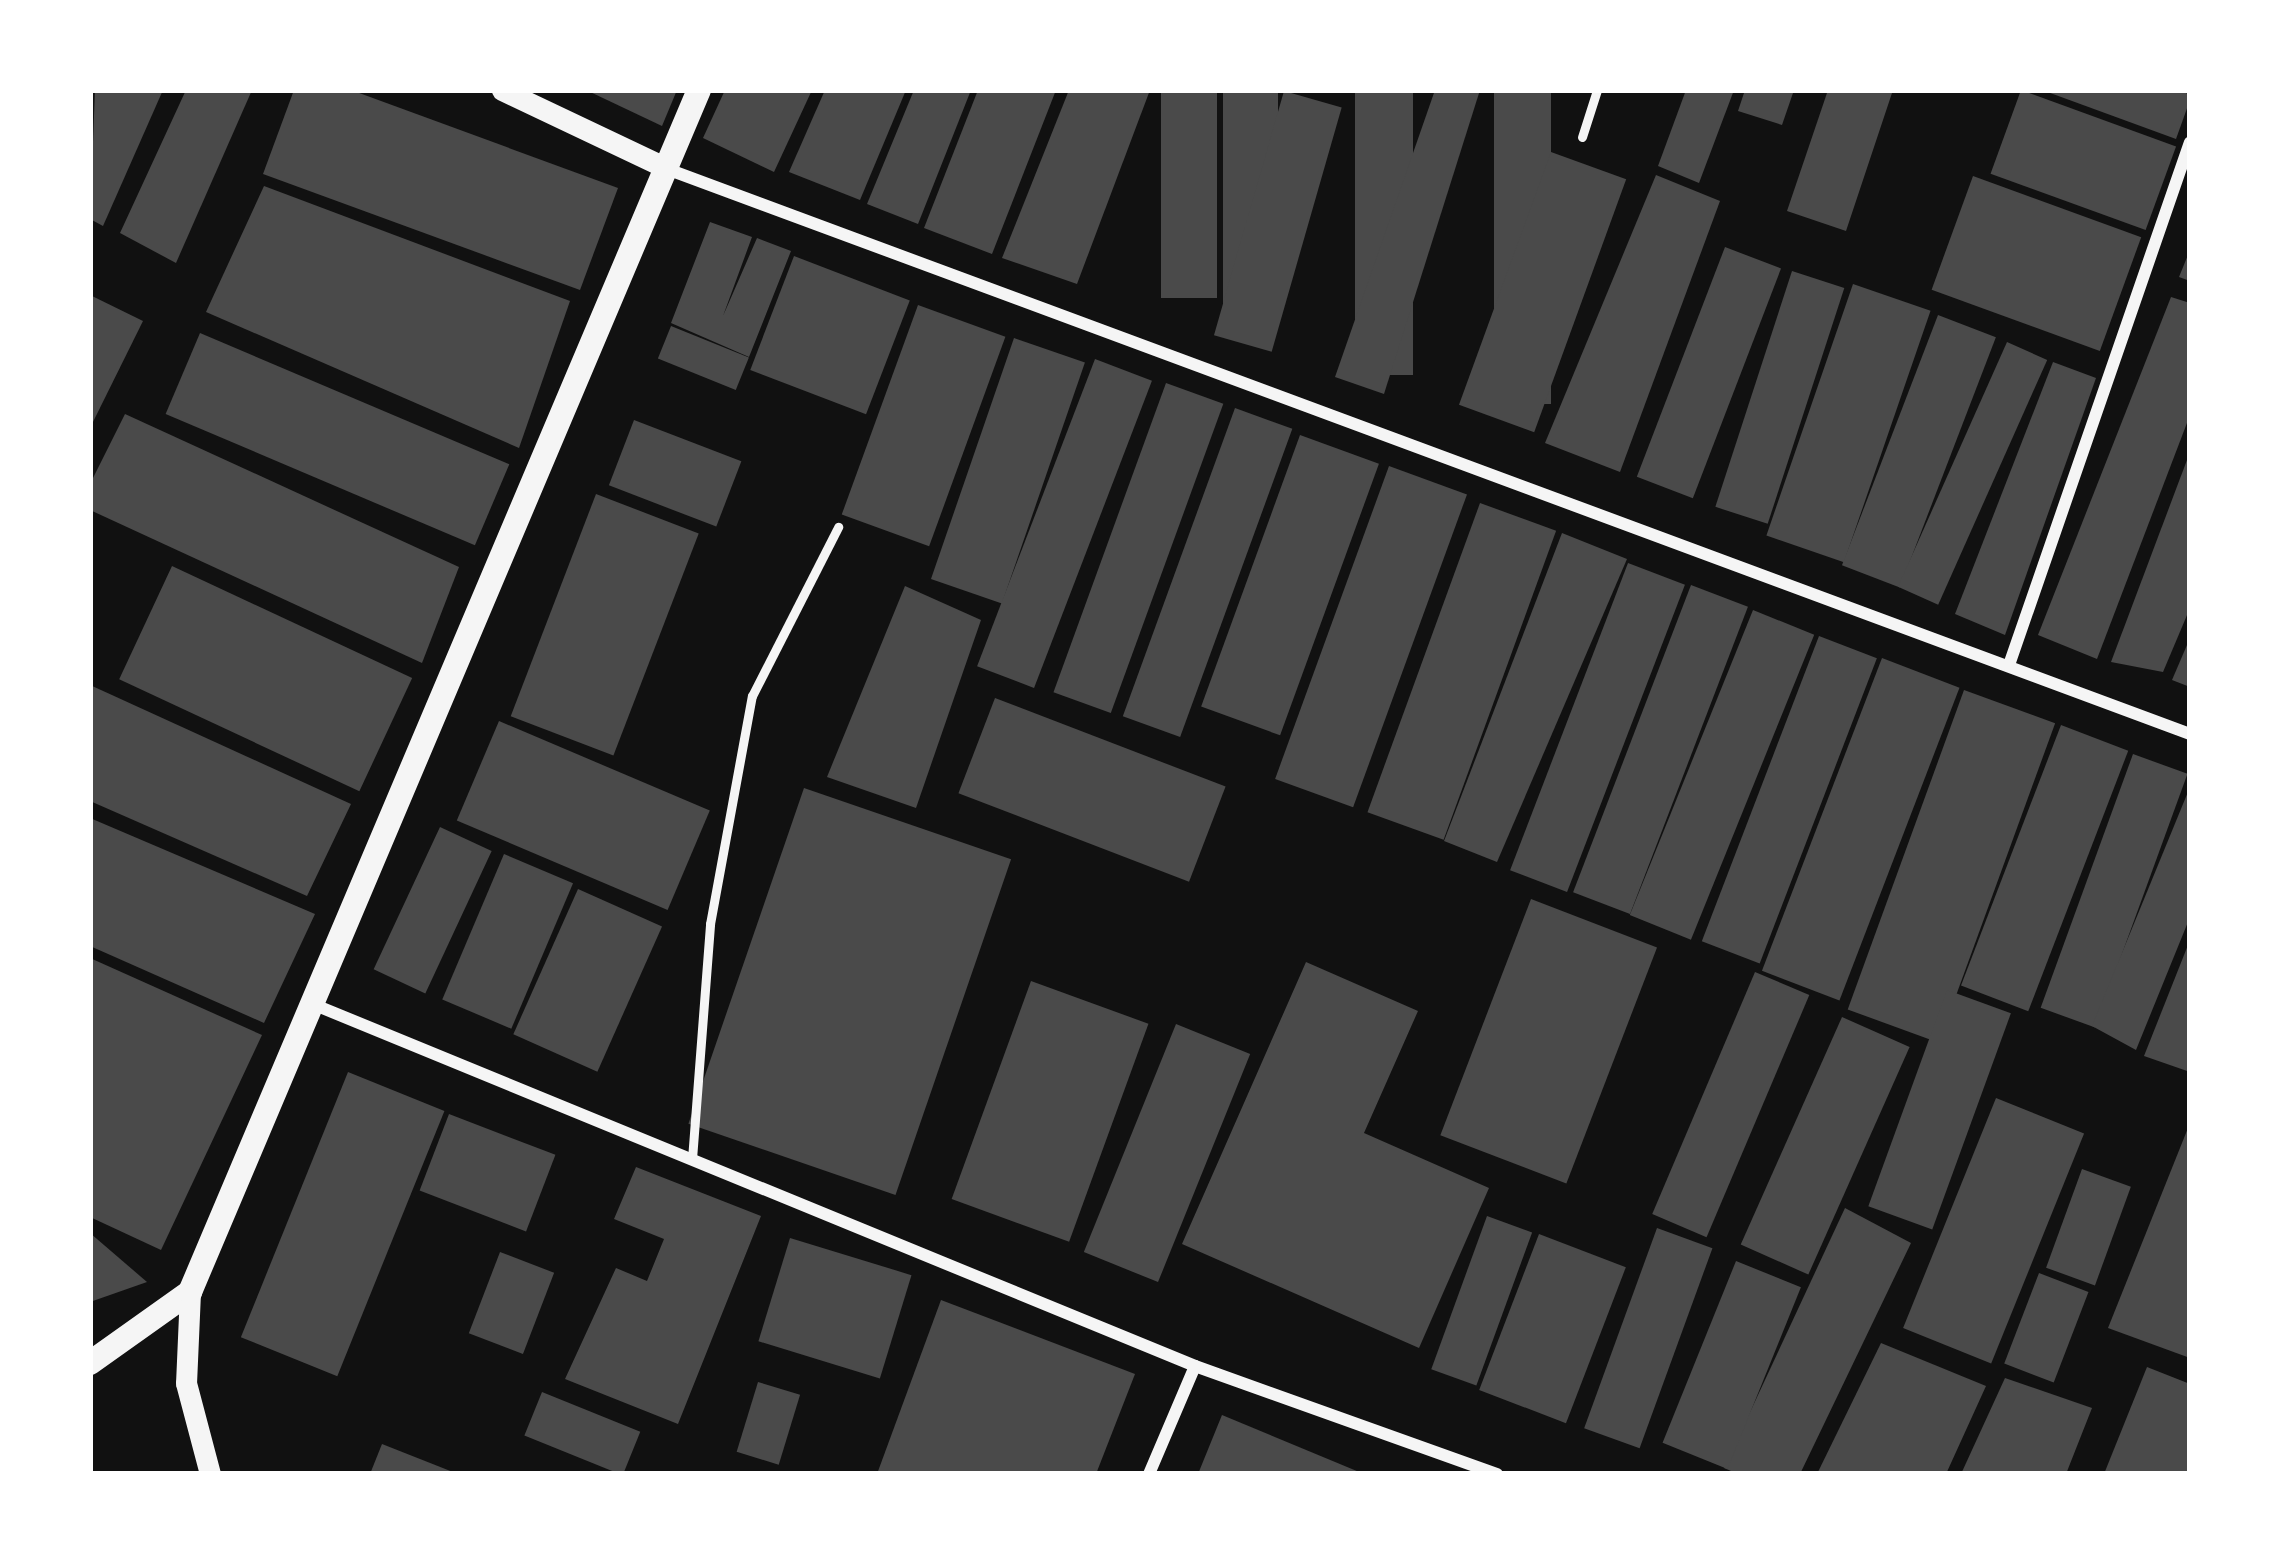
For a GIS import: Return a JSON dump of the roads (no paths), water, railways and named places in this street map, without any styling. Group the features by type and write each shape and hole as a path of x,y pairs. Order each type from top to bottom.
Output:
{"main road":[{"path":"90,1363 190,1292 699,90"}],"street":[{"path":"502,90 664,167 2190,734"},
{"path":"2009,665 2190,142"},
{"path":"315,1005 1196,1366 1497,1474"},
{"path":"190,1292 186,1383 210,1474"},
{"path":"1149,1474 1196,1366"}],"lane":[{"path":"1582,136 1598,90"},
{"path":"692,1160 710,924 749,707 838,527"}]}
